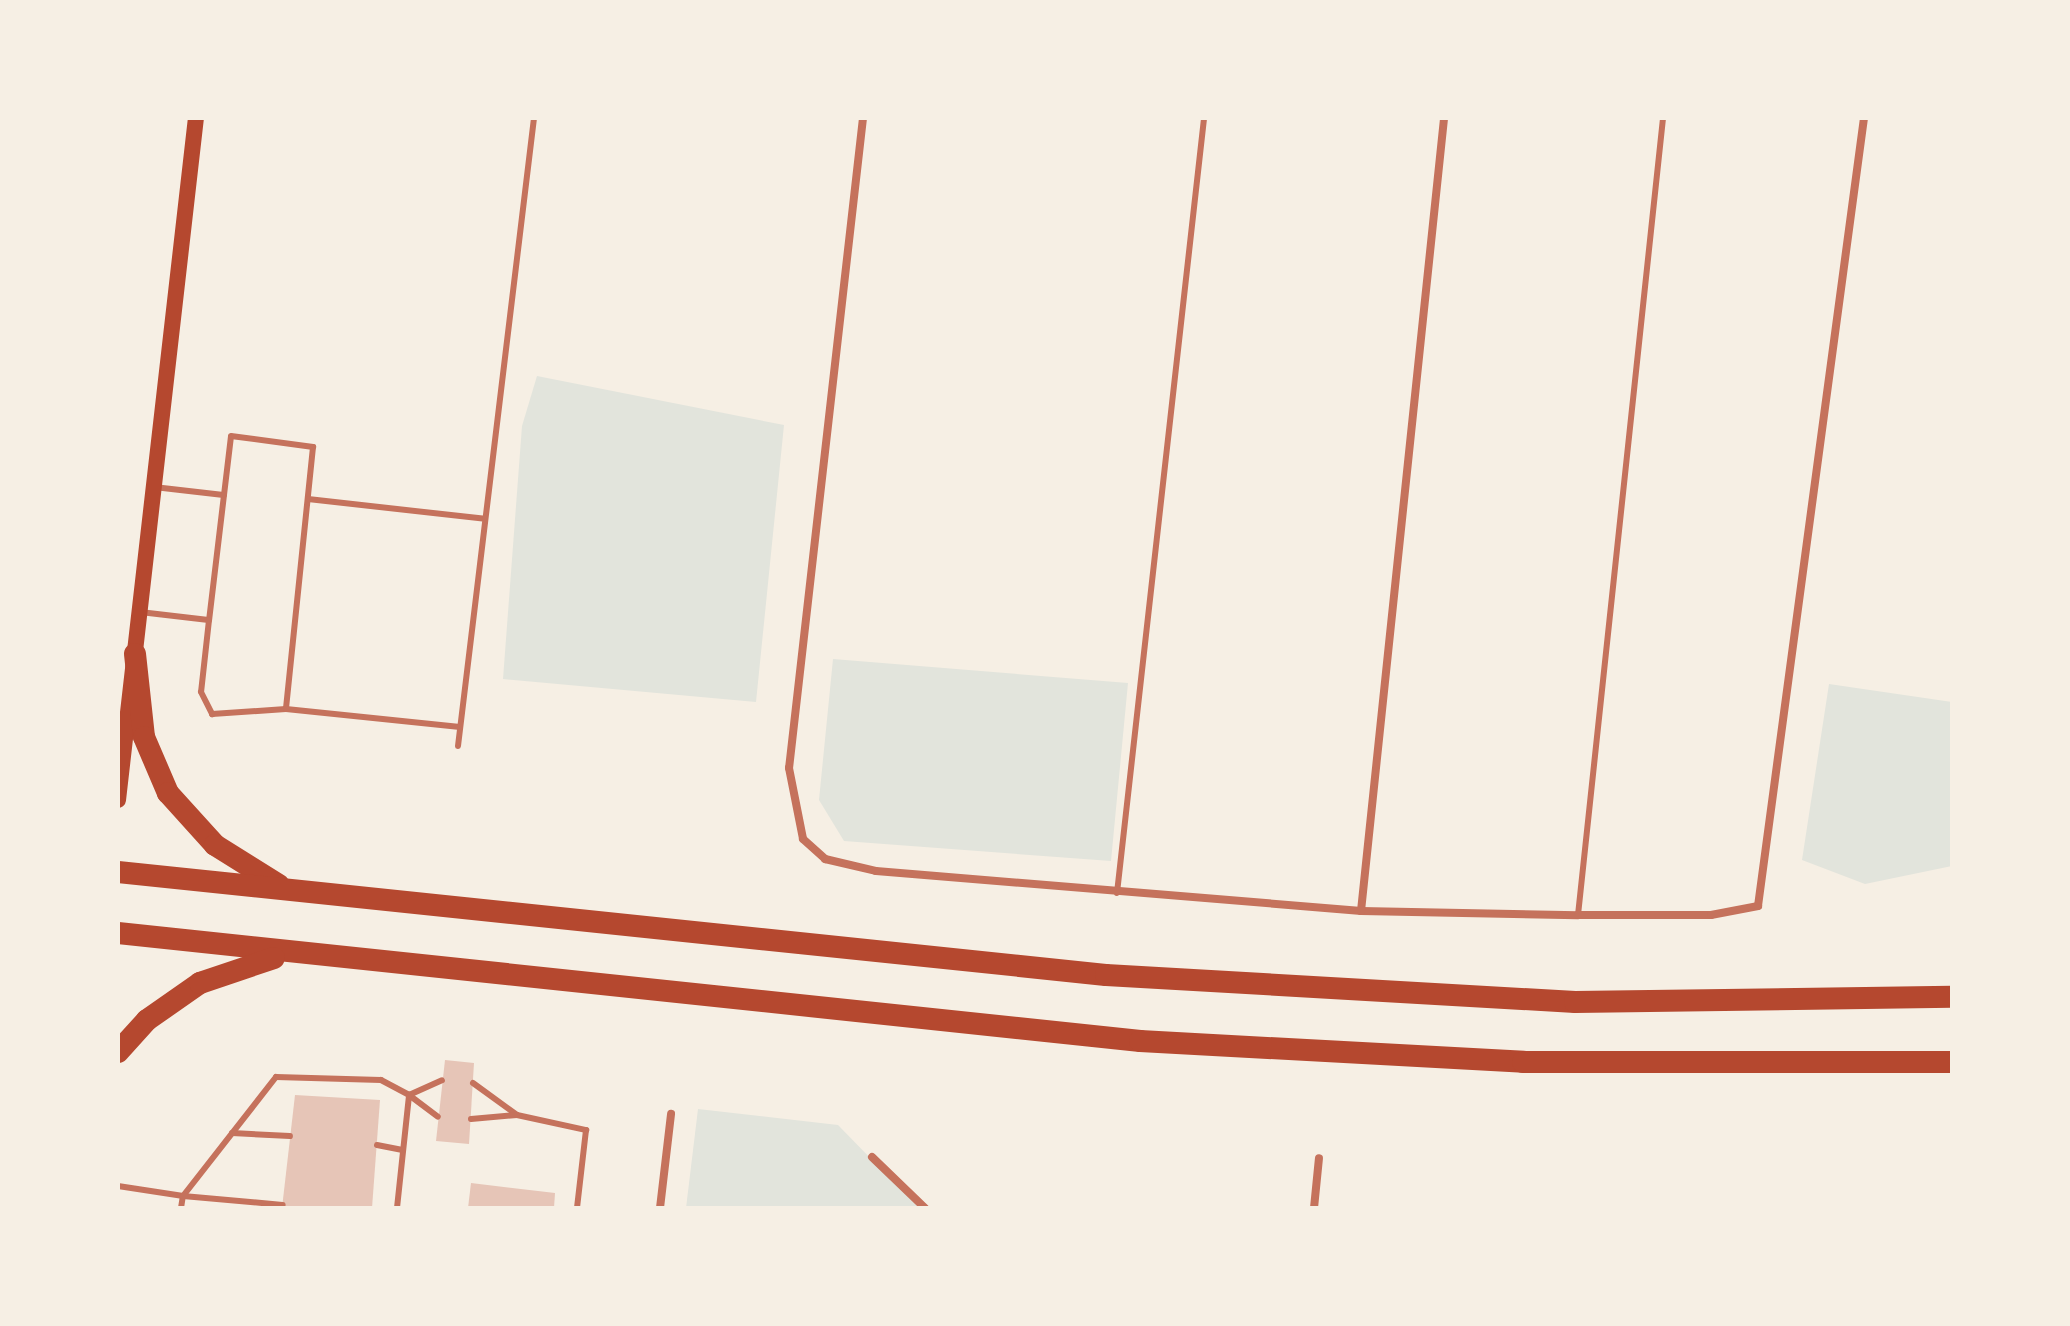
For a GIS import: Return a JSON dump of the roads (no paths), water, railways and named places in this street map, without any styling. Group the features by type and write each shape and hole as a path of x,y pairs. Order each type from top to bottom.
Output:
{"highway":[{"path":"118,701 135,654"},
{"path":"135,654 144,737 168,793 215,845 299,894"},
{"path":"118,872 855,954 1312,989 1575,1002 1952,997"},
{"path":"118,933 292,955 1140,1041 1523,1062 1952,1062"},
{"path":"118,1052 147,1020 200,983 292,955"}],"main road":[{"path":"118,800 196,118"}],"street":[{"path":"863,118 789,768 803,839 825,859 876,871 1361,911 1578,915 1711,915 1758,906 1864,118"},
{"path":"1361,911 1444,118"},
{"path":"660,1208 671,1114"},
{"path":"872,1157 925,1208"},
{"path":"1314,1208 1319,1158"}],"lane":[{"path":"458,746 534,118"},
{"path":"1117,893 1204,118"},
{"path":"1578,915 1663,118"},
{"path":"286,709 313,447 231,436 201,692 212,714 286,709 460,727"},
{"path":"154,487 224,495"},
{"path":"308,499 485,519"},
{"path":"140,612 209,620"},
{"path":"181,1208 183,1196 276,1077 381,1080 409,1095 438,1117"},
{"path":"409,1095 442,1080"},
{"path":"473,1083 517,1115"},
{"path":"397,1208 409,1095"},
{"path":"471,1119 517,1115 586,1130 577,1208"},
{"path":"232,1133 290,1136"},
{"path":"377,1145 403,1150"},
{"path":"118,1186 183,1196 283,1205"}]}
